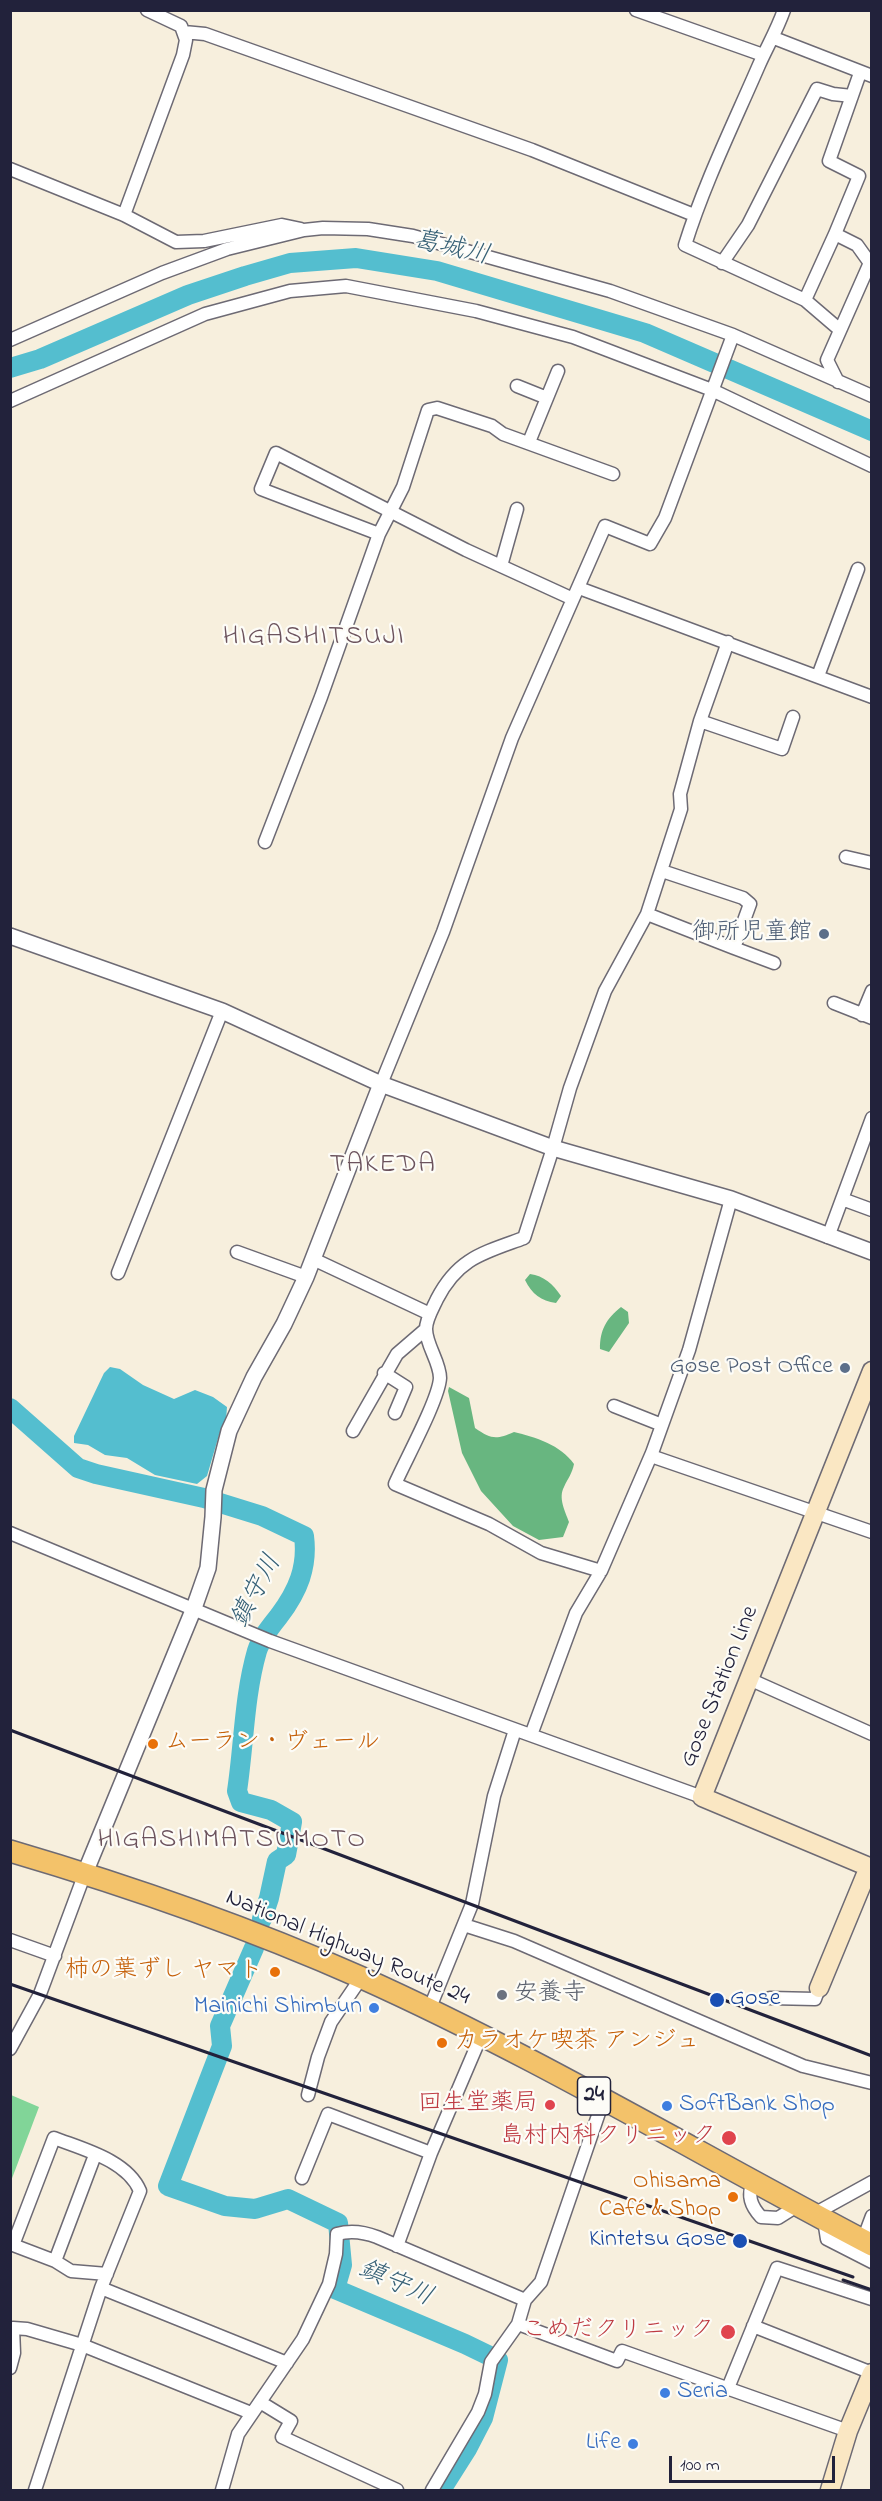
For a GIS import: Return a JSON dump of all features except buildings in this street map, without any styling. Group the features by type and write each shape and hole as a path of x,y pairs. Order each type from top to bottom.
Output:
{"highway":[{"name":"National Highway Route 24","path":"10,1851 85,1873 269,1938 361,1978 482,2036 867,2243"}],"main road":[{"name":"Gose Station Line","path":"819,1988 871,1865 702,1797 872,1371"},
{"path":"830,2490 848,2431 872,2373"}],"street":[{"path":"124,215 183,56 186,40 184,32 174,21 147,10"},
{"path":"636,10 763,55"},
{"path":"784,10 774,38 763,55 694,215 685,245 805,300 840,330"},
{"path":"184,32 205,34 532,150 694,215"},
{"path":"774,38 866,75 852,96 828,161 859,176 805,300"},
{"path":"722,263 748,225 817,89 852,96"},
{"path":"10,169 124,215 176,242 204,242 282,225 304,230"},
{"path":"10,340 162,273 227,249 304,230 368,229 412,236 610,291 797,364 872,396"},
{"path":"835,234 857,245 870,265 827,360 838,382"},
{"path":"10,401 205,314 290,291 346,286 476,311 573,337 713,387 872,466"},
{"path":"10,2049 16,2031 40,1994 85,1873 194,1608 208,1568 214,1490 229,1431 306,1277 443,932 512,738 605,526 650,543 665,518 731,338"},
{"path":"797,364 827,360"},
{"path":"529,442 558,370"},
{"path":"517,386 547,398"},
{"path":"266,842 379,534 403,487 428,410 437,408 492,426 503,434 613,474"},
{"path":"379,534 261,489 276,453 501,566 728,642 872,697"},
{"path":"501,566 517,509"},
{"path":"818,676 858,569"},
{"path":"601,1571 541,1553 489,1524 395,1484 434,1398 440,1377 426,1329 430,1314 446,1282 461,1265 473,1257 524,1238 570,1088 605,991 647,914 662,871 681,809 680,794 700,721 728,642"},
{"path":"700,721 782,749 794,717"},
{"path":"846,857 872,863"},
{"path":"662,871 743,898 750,904 734,948"},
{"path":"647,914 774,963"},
{"path":"10,936 222,1011 381,1084 553,1148 731,1198 872,1252"},
{"path":"834,1003 867,1016 872,991"},
{"path":"118,1273 222,1011"},
{"path":"828,1237 872,1118"},
{"path":"531,1735 576,1613 601,1571 651,1456 689,1350 731,1198"},
{"path":"842,1199 872,1209"},
{"path":"237,1252 306,1277"},
{"path":"313,1259 430,1314"},
{"path":"353,1431 384,1373 397,1354 426,1329"},
{"path":"384,1373 406,1387 395,1413"},
{"path":"614,1406 662,1425"},
{"path":"651,1456 872,1532"},
{"path":"10,1533 270,1641 359,1675 702,1797"},
{"path":"749,1679 872,1734"},
{"path":"429,2010 472,1904 494,1796 515,1730"},
{"path":"464,1925 514,1941 803,2066 872,2083"},
{"path":"10,1940 55,1956"},
{"path":"308,2096 318,2057 331,2022 361,1978"},
{"path":"770,1998 815,1999 819,1988"},
{"path":"397,2246 431,2153 482,2036"},
{"path":"432,2490 478,2412 491,2362 518,2324 525,2300 541,2282 603,2101"},
{"path":"302,2178 328,2114 431,2153"},
{"path":"35,2490 101,2288 107,2274 140,2191 136,2180 109,2161 54,2138 13,2245 55,2261 70,2271 107,2274"},
{"path":"55,2261 95,2155"},
{"path":"872,2182 812,2213 826,2239 872,2262"},
{"path":"867,2243 872,2216"},
{"path":"222,2490 233,2447 251,2413 303,2339 328,2284 336,2254 337,2234 364,2233 525,2300"},
{"path":"728,2388 777,2268 872,2299"},
{"path":"101,2288 286,2363"},
{"path":"518,2324 617,2361 622,2351 848,2431"},
{"path":"753,2326 872,2373"},
{"path":"10,2367 14,2353 13,2328 27,2329 82,2345 251,2413"},
{"path":"260,2402 291,2421 282,2437 398,2490"}],"green space":[{"path":"530,1274 548,1281 555,1288 561,1296 556,1303 541,1299 534,1293 525,1280"},
{"path":"621,1307 628,1312 629,1323 609,1352 600,1349 605,1325"},
{"path":"449,1387 469,1398 475,1428 481,1432 494,1437 514,1432 539,1439 569,1457 574,1464 562,1491 563,1505 569,1522 563,1537 539,1540 513,1526 481,1491 462,1453"},
{"path":"11,2095 39,2107 11,2181"}],"water":[{"path":"110,1367 120,1369 143,1385 174,1399 195,1390 213,1397 227,1407 226,1420 219,1435 207,1476 197,1484 155,1475 127,1458 105,1455 88,1445 74,1443 74,1436 104,1373"}],"waterway":[{"name":"葛城川","path":"10,368 40,359 188,295 245,276 290,263 356,258 437,271 645,333 872,431"},
{"name":"鎮守川","path":"10,1408 78,1468 204,1498 262,1516 304,1536 303,1568 296,1588 257,1651 247,1703 237,1791 241,1802 271,1810 292,1822 286,1855 277,1861 262,1919"},
{"name":"鎮守川","path":"254,1948 220,2026 222,2046 168,2186 225,2206 255,2209 288,2199 338,2223 342,2265 335,2289 498,2360 483,2418 441,2490"}],"railway":[{"path":"10,1730 872,2056"},
{"path":"10,1984 853,2277"},
{"path":"843,2280 872,2290"}],"place":[{"name":"御所児童館","path":"824,934"},
{"name":"Gose Post Office","path":"845,1368"},
{"name":"ムーラン・ヴェール","path":"153,1744"},
{"name":"柿の葉ずし ヤマト","path":"275,1972"},
{"name":"安養寺","path":"502,1995"},
{"name":"Gose","path":"717,2000"},
{"name":"Mainichi Shimbun","path":"374,2008"},
{"name":"カラオケ喫茶 アンジュ","path":"442,2043"},
{"name":"回生堂薬局","path":"550,2105"},
{"name":"SoftBank Shop","path":"667,2106"},
{"name":"島村内科クリニック","path":"729,2138"},
{"name":"Ohisama Café & Shop","path":"733,2197"},
{"name":"Kintetsu Gose","path":"740,2241"},
{"name":"こめだクリニック","path":"728,2332"},
{"name":"Seria","path":"665,2393"},
{"name":"Life","path":"633,2444"}],"district":[{"name":"HIGASHITSUJI","path":"314,639"},
{"name":"TAKEDA","path":"383,1167"},
{"name":"HIGASHIMATSUMOTO","path":"232,1842"}]}
